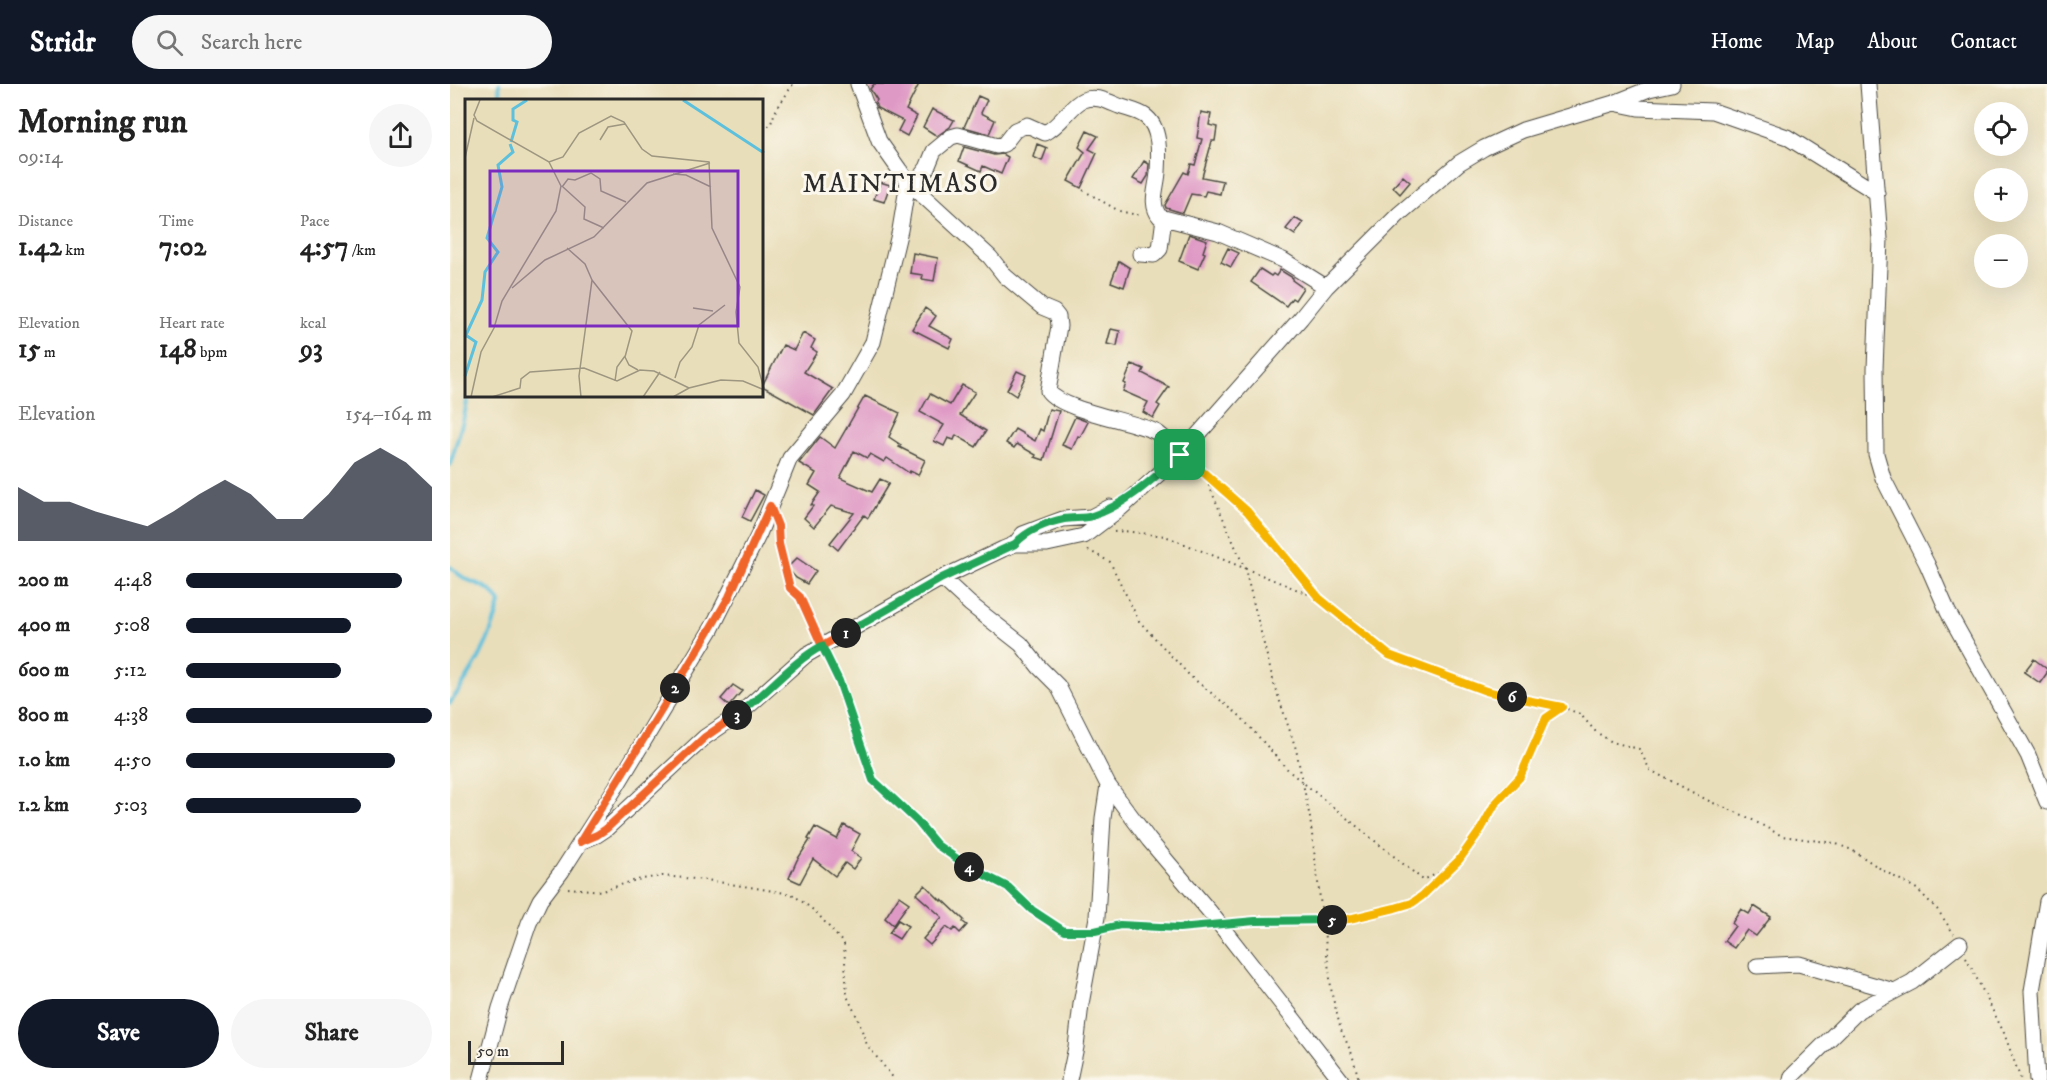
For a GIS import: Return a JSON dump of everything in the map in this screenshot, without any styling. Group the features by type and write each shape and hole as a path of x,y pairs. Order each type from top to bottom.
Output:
{"street":[{"path":"858,84 879,141 910,184 990,257 1005,276 1042,308 1054,312 1058,317 1059,326 1048,391 1052,396 1086,411 1159,433 1180,455"},
{"path":"580,842 606,829 705,737 742,712 806,655 942,578 1015,544 1047,544 1084,536 1121,508 1180,455 1326,287 1399,214 1459,163 1484,148 1523,130 1614,103 1648,89 1672,84"},
{"path":"1868,84 1880,239 1875,369 1876,454 1883,478 1927,564 1948,612 2028,755 2047,802"},
{"path":"481,1080 500,1008 529,923 540,900 580,842 712,628 729,597 790,458 843,395 873,342 910,184 927,168 934,151 951,137 958,135 997,146 1004,144 1015,130 1027,125 1046,133 1056,128 1081,100 1092,97 1146,116 1158,134 1158,174 1154,192 1155,211 1162,217 1218,232 1283,260 1326,287"},
{"path":"1614,103 1638,108 1713,111 1787,137 1876,193"},
{"path":"1140,254 1154,255 1160,249 1162,217"},
{"path":"942,578 970,604 1021,644 1058,686 1108,785 1149,840 1219,924 1341,1080"},
{"path":"1069,1080 1097,916 1103,818 1108,785"},
{"path":"2037,1080 2032,991 2047,901"},
{"path":"1791,1080 1792,1076 1859,1010 1912,982 1960,944"},
{"path":"1757,966 1798,964 1894,991"}],"path":[{"path":"764,125 770,126 775,112 793,84"},
{"path":"1083,190 1126,213 1162,217"},
{"path":"1180,455 1247,511 1319,598 1389,655 1486,691 1562,707 1580,714 1596,732 1612,742 1639,749 1650,770 1674,784 1745,816 1782,836 1834,843 1852,850 1884,872 1917,889 1937,909 1960,944 2004,1033 2021,1080"},
{"path":"1203,472 1245,569 1274,684 1293,739 1310,818 1332,995 1341,1030 1352,1054 1359,1080"},
{"path":"770,506 778,526 779,544 790,588 800,597 839,681 873,780 917,821 937,845 970,868 1008,887 1032,910 1064,931 1095,931 1120,925 1179,928 1294,920 1349,919 1412,903 1459,860 1495,804 1520,777 1546,718 1562,707"},
{"path":"1114,532 1165,536 1319,598"},
{"path":"1082,547 1110,562 1139,621 1190,676 1240,716 1290,772 1423,880 1448,869"},
{"path":"555,880 565,888 602,891 636,880 662,876 706,880 792,894 816,912 844,944 847,996 858,1018 867,1045 895,1080"}],"building":[{"path":"874,84 919,84 906,110 917,116 907,136 898,131 903,121 877,108 875,103 877,100 870,89"},
{"path":"978,96 987,100 981,113 995,120 989,134 964,127"},
{"path":"932,109 954,120 950,127 937,136 923,127"},
{"path":"1201,112 1211,114 1209,125 1217,127 1215,141 1212,141 1202,177 1223,181 1220,194 1206,191 1204,196 1191,194 1183,213 1166,208 1165,205 1184,172 1188,174 1191,164 1195,165 1202,139 1197,138"},
{"path":"1087,131 1098,136 1089,149 1097,153 1081,188 1068,181 1085,152 1079,147"},
{"path":"1037,144 1047,148 1042,161 1033,157"},
{"path":"964,147 994,155 1003,154 1008,157 1001,174 983,166 981,171 959,161"},
{"path":"1144,161 1149,164 1148,176 1143,184 1133,179"},
{"path":"1403,176 1410,182 1400,194 1393,187"},
{"path":"880,182 890,185 884,202 874,199"},
{"path":"1295,218 1303,223 1295,235 1286,229"},
{"path":"1189,234 1207,240 1203,252 1205,253 1198,269 1179,261"},
{"path":"1228,248 1239,253 1231,267 1221,262"},
{"path":"913,253 938,258 934,281 922,279 923,275 910,273"},
{"path":"1119,261 1130,268 1124,287 1111,282"},
{"path":"1260,269 1271,276 1273,274 1276,276 1280,270 1303,288 1295,300 1292,298 1286,306 1251,282"},
{"path":"925,308 936,316 929,326 953,339 949,348 912,329"},
{"path":"1111,329 1120,331 1117,346 1107,344"},
{"path":"803,333 815,340 811,348 817,352 804,372 833,389 814,415 764,387 764,382 783,345 794,350"},
{"path":"1132,364 1144,369 1142,373 1169,387 1157,404 1160,406 1153,418 1143,412 1148,402 1123,391"},
{"path":"1017,371 1026,375 1016,396 1007,390"},
{"path":"962,385 975,392 960,415 986,431 976,447 956,435 954,440 948,438 944,446 934,441 944,425 920,412 930,394 950,405"},
{"path":"865,396 900,413 889,437 901,445 899,447 925,460 918,475 910,471 909,473 887,458 884,462 870,454 867,458 854,451 840,478 872,492 880,479 889,483 868,518 864,515 838,550 830,543 854,513 831,506 814,527 804,518 820,492 809,485 816,473 799,463 820,437 835,448"},
{"path":"1049,409 1059,411 1044,460 1035,457 1036,455 1017,444 1014,448 1006,443 1015,429 1035,441 1040,429 1043,431"},
{"path":"1075,417 1088,422 1072,449 1062,445"},
{"path":"755,490 764,495 750,521 742,517"},
{"path":"797,558 816,571 807,584 796,578 787,568"},
{"path":"2034,659 2047,669 2040,683 2024,672"},
{"path":"733,685 742,691 729,706 721,699"},
{"path":"844,825 860,834 851,851 861,858 853,869 845,863 835,876 813,859 800,883 789,878 815,827 837,839"},
{"path":"925,885 967,925 960,933 955,928 952,931 946,927 930,945 923,939 942,917 916,894"},
{"path":"899,896 909,903 893,925 885,918"},
{"path":"1754,906 1771,917 1756,936 1747,930 1734,948 1724,941 1735,926 1732,923 1741,909 1749,914"},
{"path":"898,920 908,926 899,939 889,933"}],"waterway":[{"path":"499,84 500,99"},
{"path":"450,465 468,398"},
{"path":"450,567 464,578 490,590 500,603 480,656 450,703"}],"district":[{"name":"MAINTIMASO","path":"901,183"}],"route":[{"path":"1180,455 1143,488 1107,509 1091,517 1063,519 1023,534 1015,544 942,578 822,646 800,597 790,588 779,544 778,526 770,506 759,534 712,628 580,842 606,829 705,737 742,712 806,655 822,646 839,681 873,780 917,821 937,845 970,868 1008,887 1032,910 1064,931 1095,931 1120,925 1179,928 1255,921 1349,919 1412,903 1459,860 1495,804 1520,777 1546,718 1562,707 1486,691 1389,655 1319,598 1247,511 1180,455"}]}
